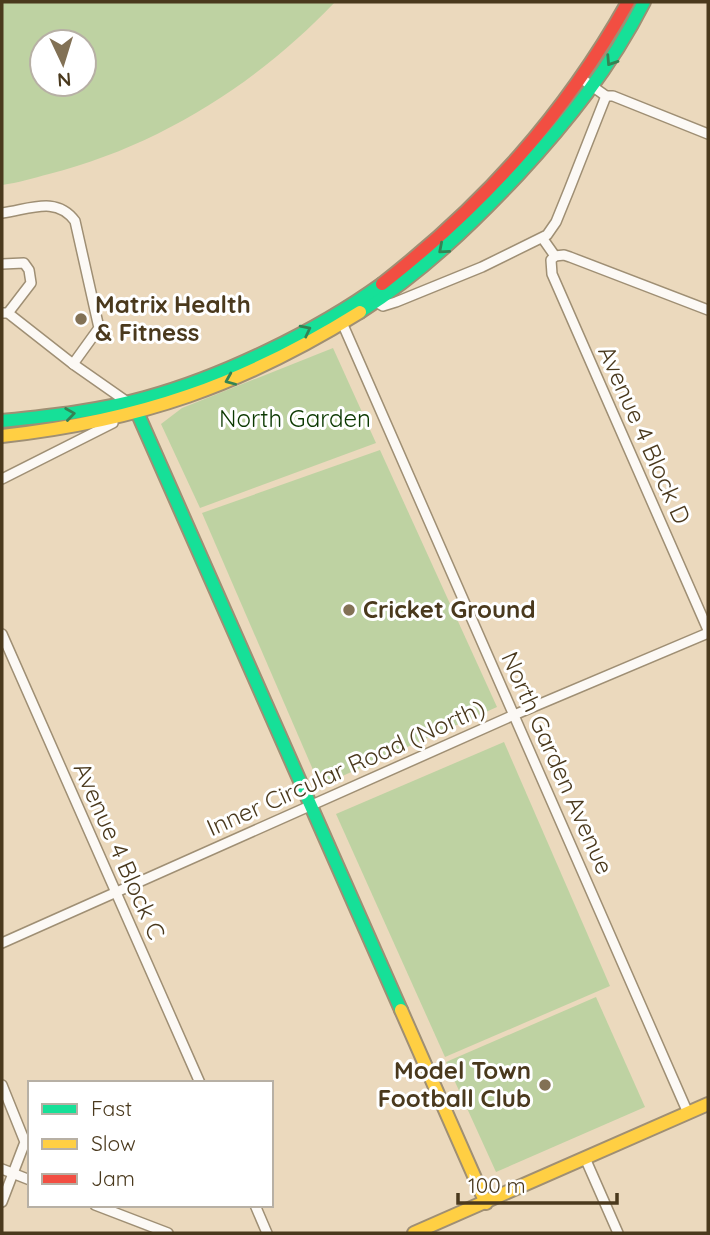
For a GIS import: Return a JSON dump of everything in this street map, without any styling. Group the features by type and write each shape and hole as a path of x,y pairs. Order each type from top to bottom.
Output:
{"main road":[{"path":"340,319 455,224 541,135 582,79 628,2"},
{"path":"2,436 90,424 134,407 242,376 340,319 376,302 417,272 462,233 549,141 594,87 644,2"},
{"path":"2,421 134,407"},
{"path":"134,407 486,1203"},
{"path":"414,1233 708,1104"}],"street":[{"path":"582,79 606,96 613,96 708,134"},
{"path":"376,302 383,306 396,302 543,239 556,222 606,96"},
{"path":"2,213 53,205 64,210 75,221 99,328 73,364"},
{"path":"543,239 555,256 570,257 708,310"},
{"name":"Avenue 4 Block D","path":"555,256 551,260 552,274 708,631"},
{"path":"2,264 23,263 29,270 31,283 5,313 134,407 2,479"},
{"name":"North Garden Avenue","path":"340,319 688,1113"},
{"name":"Inner Circular Road (North)","path":"2,943 708,631"},
{"name":"Avenue 4 Block C","path":"2,634 200,1081"},
{"path":"2,1085 24,1142 2,1202"},
{"path":"585,1158 618,1233"},
{"path":"2,1169 28,1179"},
{"path":"100,1207 168,1233"},
{"path":"256,1207 267,1233"}],"green space":[{"path":"2,2 335,2 273,60 204,108 129,147 90,162 2,185"},
{"name":"North Garden","path":"333,348 376,443 200,508 161,424 182,408"},
{"name":"Cricket Ground","path":"380,450 497,707 320,786 202,513"},
{"path":"504,742 610,986 445,1057 336,814"},
{"name":"Model Town Football Club","path":"596,997 645,1107 496,1172 446,1062"}],"traffic: fast":[{"path":"360,312 403,282 444,248 518,175 587,93 644,2"},
{"path":"2,421 110,406 175,389 268,351 328,319 382,284"},
{"path":"137,412 401,1010"}],"traffic: slow":[{"path":"2,436 99,421 188,396 274,360 360,312"},
{"path":"401,1010 486,1203"},
{"path":"414,1233 708,1104"}],"traffic: jam":[{"path":"382,284 454,222 519,156 577,83 628,2"}],"place":[{"name":"Matrix Health & Fitness","path":"81,319"},
{"name":"Cricket Ground","path":"349,610"},
{"name":"Model Town Football Club","path":"545,1085"}]}
